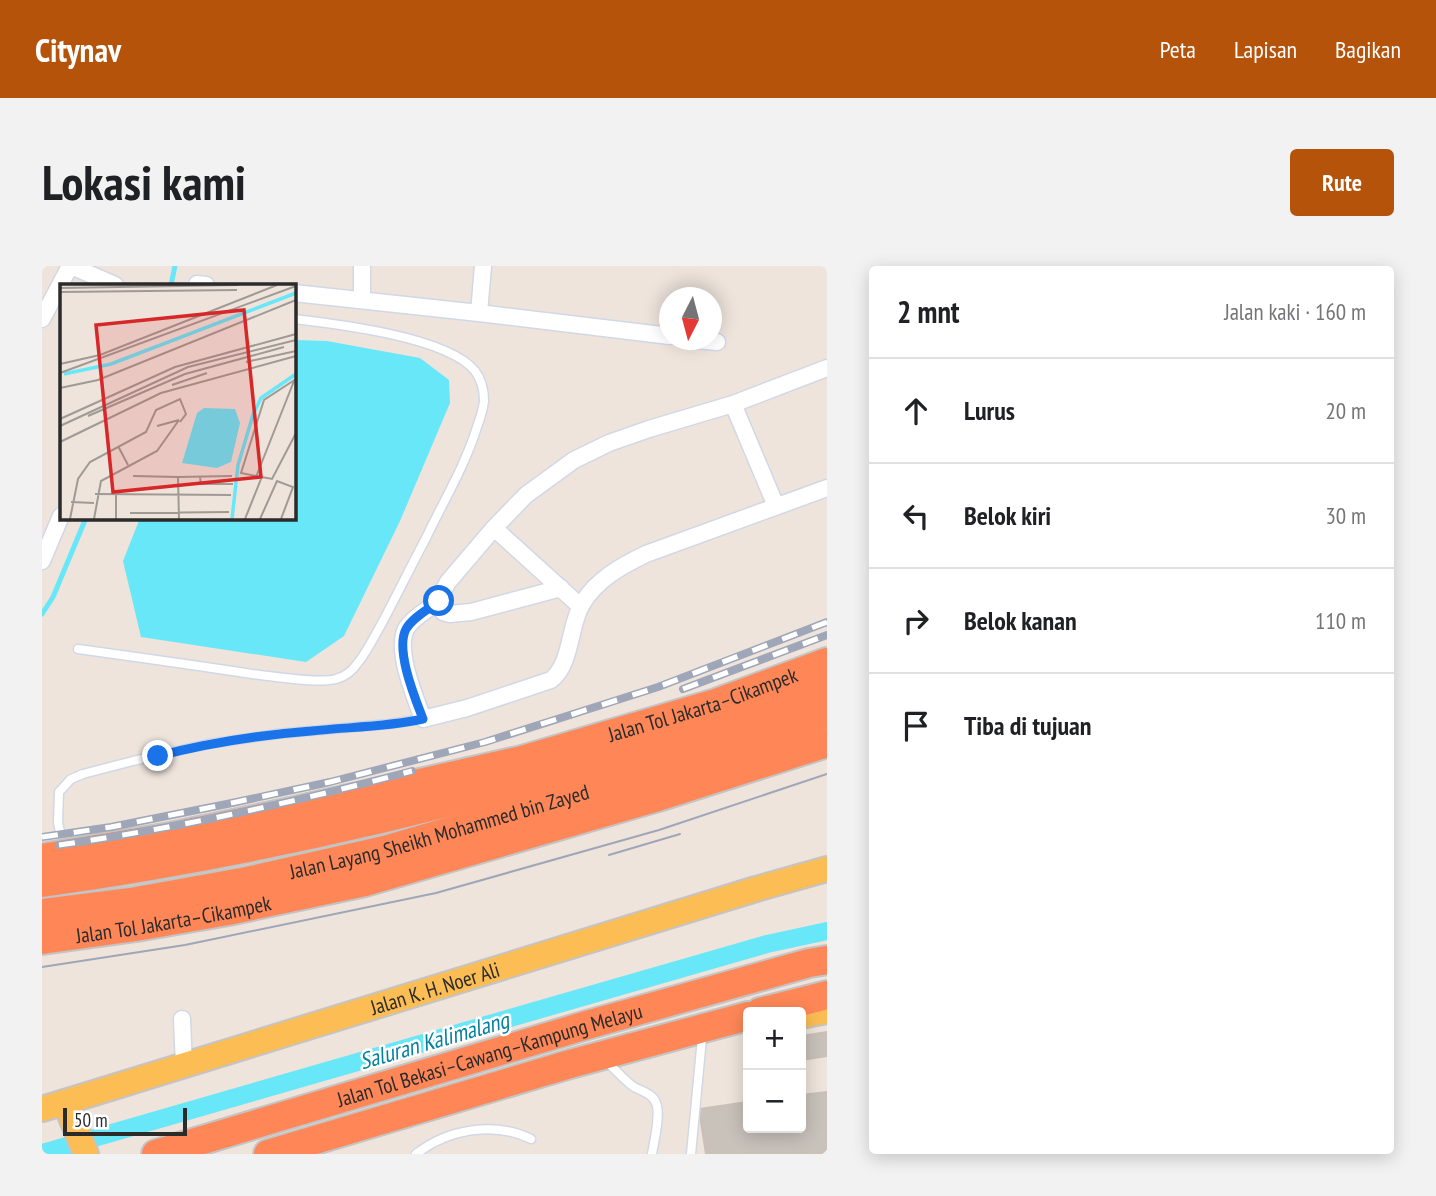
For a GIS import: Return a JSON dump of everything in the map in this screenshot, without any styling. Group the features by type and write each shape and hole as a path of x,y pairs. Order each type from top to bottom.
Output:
{"highway":[{"name":"Jalan Tol Jakarta–Cikampek","path":"42,858 170,837 278,815 522,760 716,703 827,662"},
{"name":"Jalan Layang Sheikh Mohammed bin Zayed","path":"42,883 180,860 322,832 468,797 620,754 827,685"},
{"name":"Jalan Layang Sheikh Mohammed bin Zayed","path":"42,914 131,902 247,881 385,850 655,771 827,714"},
{"name":"Jalan Tol Jakarta–Cikampek","path":"42,940 228,911 365,882 658,797 827,743"},
{"name":"Jalan Tol Bekasi–Cawang–Kampung Melayu","path":"156,1154 587,1025 827,960"},
{"path":"780,1007 827,995"},
{"name":"Jalan Tol Bekasi–Cawang–Kampung Melayu","path":"268,1154 570,1064 743,1017"}],"main road":[{"name":"Jalan K. H. Noer Ali","path":"59,1109 184,1066 827,869"},
{"path":"806,1015 827,1011"},
{"path":"301,1154 609,1064 743,1029"},
{"path":"59,1109 86,1153"}],"street":[{"path":"60,284 70,266 114,284"},
{"path":"362,266 362,300"},
{"path":"479,313 483,266"},
{"path":"42,319 60,285"},
{"path":"296,293 659,335"},
{"path":"561,589 463,613 445,613 440,609 439,601 443,589 494,528 526,495 575,460 609,443 733,404 827,368"},
{"path":"733,404 776,506"},
{"path":"439,601 410,625 404,635 405,661 423,719 467,708 557,676 563,665 580,606 607,576 621,566 646,554 827,488"},
{"path":"42,561 60,518"},
{"path":"494,528 580,606"},
{"path":"182,1019 184,1066"}],"lane":[{"path":"78,649 321,681 343,677 356,666 364,654 396,597 467,454 484,402 481,381 466,363 432,346 384,333 296,319"},
{"path":"60,831 60,792 71,779 83,775 208,744 423,719"},
{"path":"691,1154 702,1038"},
{"path":"609,1064 656,1103 652,1154"},
{"path":"416,1154 438,1140 469,1130 493,1129 518,1133 531,1139"}],"water":[{"path":"296,340 327,341 420,358 449,380 450,403 400,521 344,636 306,662 141,637 123,561 139,520 296,520"}],"building":[{"path":"827,1032 827,1056 806,1059 806,1035"},
{"path":"827,1092 827,1154 706,1154 699,1109 743,1103 743,1133 806,1133 806,1094"}],"waterway":[{"path":"171,284 175,266"},
{"path":"42,614 53,597 85,520"},
{"name":"Saluran Kalimalang","path":"42,1153 767,944 827,931"}],"tram line":[{"path":"42,967 185,945 436,893 659,830 827,774"},
{"path":"609,855 680,834"}],"railway":[{"path":"42,837 111,827 330,782 485,742 658,687 827,622"},
{"path":"683,689 827,635"},
{"path":"59,845 237,813 412,771"}],"route":[{"path":"158,756 208,744 276,734 423,719 405,661 404,635 419,616 439,601"}]}
